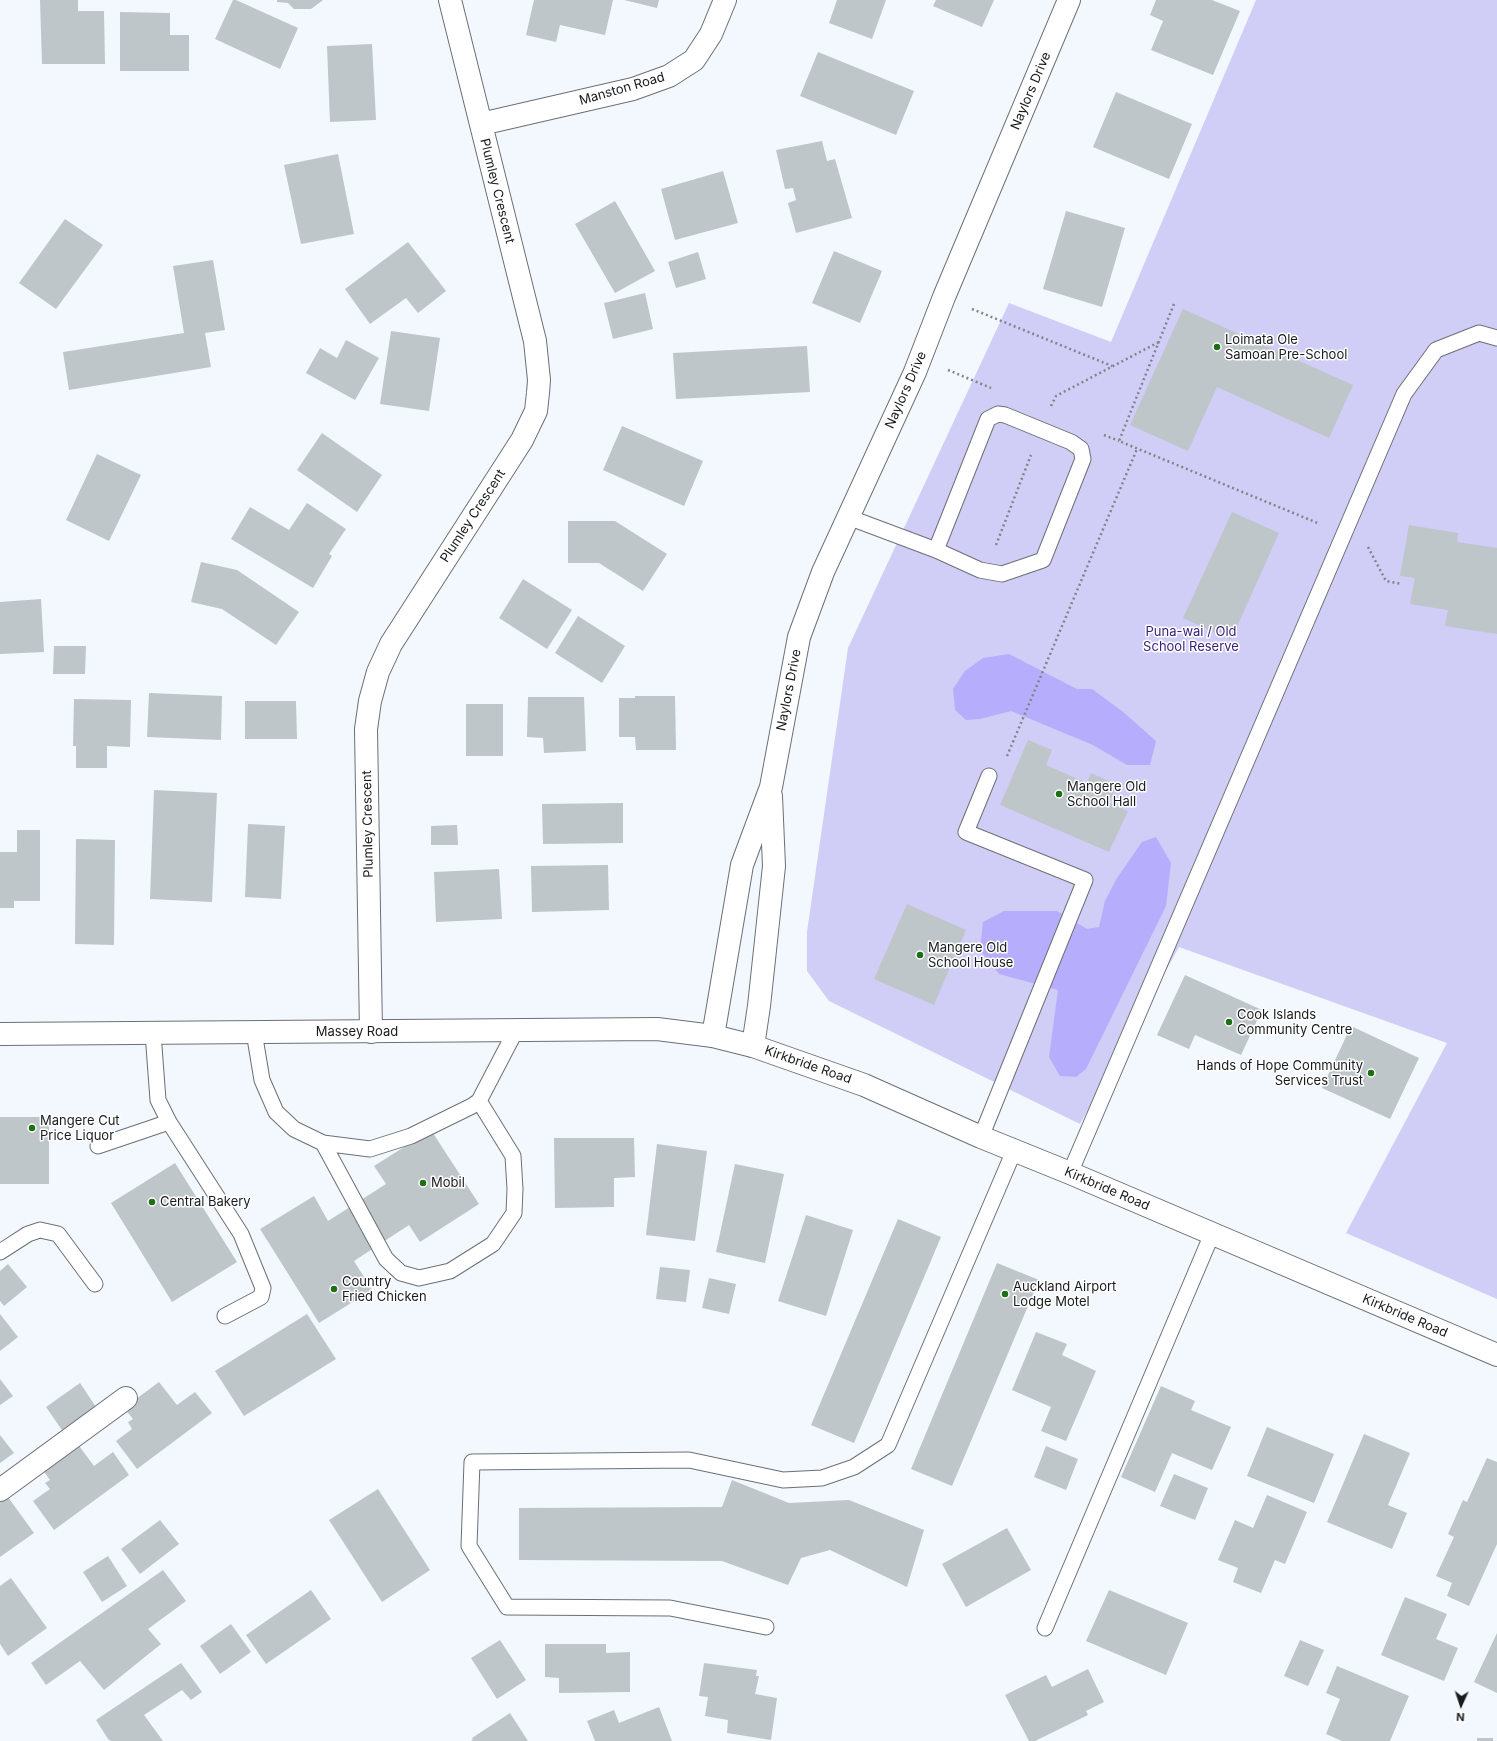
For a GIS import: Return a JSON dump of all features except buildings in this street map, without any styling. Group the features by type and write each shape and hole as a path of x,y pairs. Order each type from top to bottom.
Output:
{"street":[{"name":"Plumley Crescent","path":"371,1032 366,729 370,701 378,672 391,644 522,440 536,410 539,380 535,341 450,0"},
{"name":"Manston Road","path":"481,124 633,89 670,76 694,60 711,34 725,0"},
{"name":"Naylors Drive","path":"712,1036 742,865 771,787 799,636 822,572 915,372 944,297 1069,0"},
{"name":"Naylors Drive","path":"753,1046 774,866 771,787"},
{"name":"Massey Road","path":"0,1034 658,1029 712,1036"},
{"name":"Kirkbride Road","path":"712,1036 753,1046 864,1085 981,1137 1070,1173 1497,1355"},
{"path":"0,1490 126,1398"}],"lane":[{"path":"1070,1173 1404,394 1436,350 1479,333 1497,338"},
{"path":"848,517 936,550 980,570 1002,574 1043,560 1083,459 1081,449 1071,442 1005,415 998,414 988,419 936,550"},
{"path":"981,1137 1085,880 966,832 989,776"},
{"path":"254,1032 262,1080 276,1112 294,1129 323,1143 370,1149 411,1136 472,1106 479,1101 516,1030"},
{"path":"153,1033 158,1100 169,1122 240,1234 264,1288 261,1296 225,1316"},
{"path":"323,1143 386,1259 401,1273 419,1278 450,1271 493,1244 514,1213 515,1189 513,1156 479,1101"},
{"path":"98,1146 169,1122"},
{"path":"766,1627 670,1608 507,1606 469,1546 472,1462 689,1460 783,1480 822,1478 854,1467 888,1445 1014,1151"},
{"path":"0,1252 28,1234 40,1230 58,1234 95,1284"},
{"path":"1045,1628 1212,1234"}],"path":[{"path":"944,297 1112,366"},
{"path":"1174,304 1119,441 1344,534 1368,547 1386,581 1402,584"},
{"path":"989,776 1000,772 1137,449"}],"green space":[{"name":"Puna-wai / Old School Reserve","path":"1256,0 1497,0 1497,1299 1346,1233 1447,1043 1179,947 1080,1124 829,1001 807,971 807,932 848,648 1009,303 1111,342"}],"shaded area":[{"path":"1009,654 1077,689 1092,689 1122,711 1156,741 1150,765 1127,765 1093,745 1011,711 980,719 966,720 955,710 953,689 965,671 983,658"},
{"path":"1156,837 1171,863 1166,906 1086,1069 1076,1077 1060,1076 1049,1057 1058,990 999,974 980,950 983,922 1004,911 1057,911 1087,929 1099,927 1105,901 1117,878 1142,842"}],"place":[{"name":"Loimata Ole Samoan Pre-School","path":"1217,347"},
{"name":"Mangere Old School Hall","path":"1059,794"},
{"name":"Mangere Old School House","path":"920,955"},
{"name":"Cook Islands Community Centre","path":"1229,1022"},
{"name":"Hands of Hope Community Services Trust","path":"1371,1073"},
{"name":"Mangere Cut Price Liquor","path":"32,1128"},
{"name":"Mobil","path":"423,1183"},
{"name":"Central Bakery","path":"152,1202"},
{"name":"Country Fried Chicken","path":"334,1289"},
{"name":"Auckland Airport Lodge Motel","path":"1005,1294"}]}
